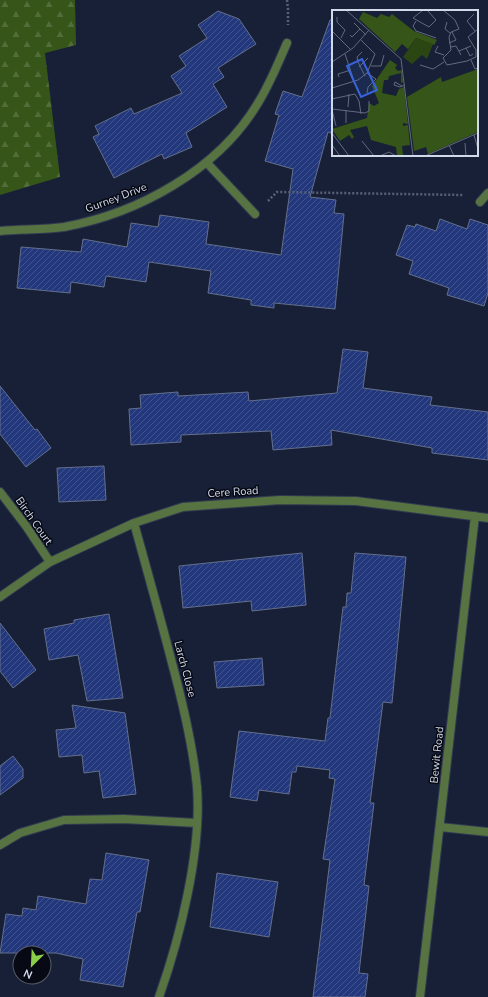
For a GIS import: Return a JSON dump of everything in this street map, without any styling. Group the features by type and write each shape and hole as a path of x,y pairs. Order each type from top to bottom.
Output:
{"street":[{"name":"Gurney Drive","path":"0,231 62,227 100,218 144,200 187,178 235,136 258,104 287,43"},
{"path":"207,162 255,214"},
{"path":"480,202 488,193"},
{"name":"Birch Court","path":"0,492 26,526 50,562"},
{"name":"Cere Road","path":"0,597 50,562 134,523 183,507 280,500 356,501 488,518"},
{"name":"Bewit Road","path":"420,997 475,516"},
{"name":"Larch Close","path":"134,523 188,725 197,788 197,823 191,874 169,969 159,997"},
{"path":"0,845 20,833 64,820 124,820 197,823"},
{"path":"440,827 488,832"}],"path":[{"path":"286,0 288,9 287,43"},
{"path":"255,214 277,192 462,195 480,202"}],"green space":[{"path":"0,0 75,0 76,45 45,53 60,177 0,195"}],"building":[{"path":"218,11 239,19 256,44 218,68 224,77 213,84 227,107 186,133 192,147 164,159 162,154 114,178 93,137 99,134 95,126 131,108 134,114 182,93 171,76 186,66 179,56 207,38 198,25"},
{"path":"330,20 332,20 332,134 328,132 310,197 336,200 334,213 344,214 335,309 274,303 274,308 251,305 251,300 208,293 211,271 149,262 146,282 106,276 104,287 71,282 70,293 17,288 21,247 81,252 83,239 127,247 131,223 158,227 160,215 209,222 206,244 281,255 293,169 265,161 279,115 275,114 283,91 302,97"},
{"path":"440,219 467,229 470,219 488,225 488,293 484,306 447,295 449,288 409,274 413,261 396,255 407,225 415,227 416,224 436,231"},
{"path":"343,349 368,352 363,388 432,397 430,405 488,412 488,460 432,453 432,448 331,430 332,445 273,450 271,431 181,435 181,442 131,445 129,409 141,408 140,395 178,392 178,396 248,392 249,401 337,393"},
{"path":"0,386 35,430 37,429 51,448 26,467 0,434"},
{"path":"104,466 106,500 59,502 57,468"},
{"path":"302,553 306,605 252,611 251,601 183,608 179,566"},
{"path":"355,553 406,557 392,703 383,702 370,803 374,803 364,885 369,886 359,973 368,974 365,997 313,997 330,860 323,859 335,779 329,778 330,770 297,766 296,772 292,772 289,794 259,790 257,801 230,797 239,731 325,741 328,718 330,718 343,607 346,607 347,593 351,593"},
{"path":"109,614 123,698 87,701 78,655 49,660 44,629 74,623 74,620"},
{"path":"0,623 36,670 13,688 0,671"},
{"path":"262,658 264,685 217,688 214,662"},
{"path":"72,705 125,713 136,794 103,798 99,771 84,773 82,755 59,757 56,730 76,728"},
{"path":"13,756 23,769 23,778 0,795 0,766"},
{"path":"106,853 149,860 140,912 137,912 123,987 80,980 83,959 52,953 52,945 12,945 12,953 0,953 6,914 22,916 23,908 36,910 38,896 86,904 90,879 102,880"},
{"path":"217,873 278,882 269,937 210,927"}]}
